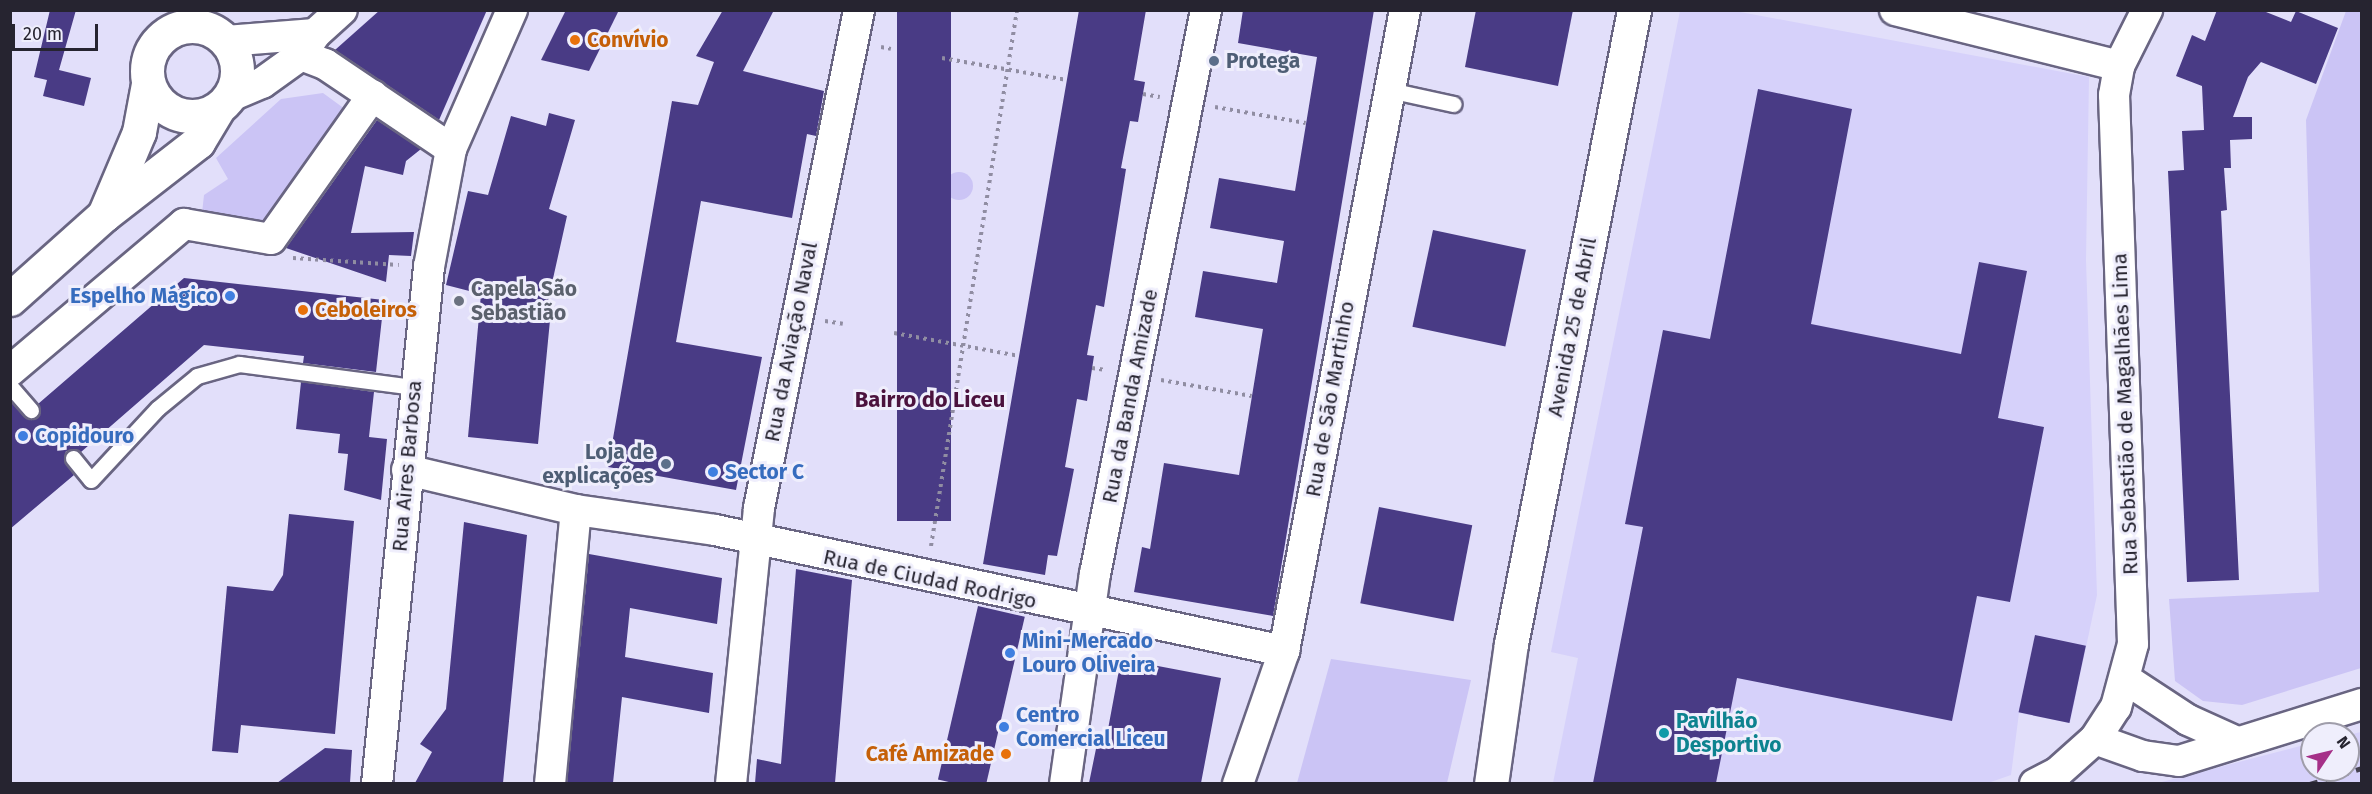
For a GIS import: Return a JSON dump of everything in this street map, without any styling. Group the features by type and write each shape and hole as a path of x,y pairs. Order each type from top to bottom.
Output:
{"street":[{"path":"148,84 164,108 176,114 204,116 262,83 308,44 342,10"},
{"name":"Rua Aires Barbosa","path":"377,783 414,387 429,267 451,149 512,10"},
{"name":"Rua da Aviação Naval","path":"731,783 755,540 794,317 859,10"},
{"name":"Rua da Banda Amizade","path":"1065,783 1089,612 1206,10"},
{"name":"Rua de São Martinho","path":"1238,783 1284,651 1405,10"},
{"name":"Avenida 25 de Abril","path":"1491,783 1511,644 1634,10"},
{"path":"1895,10 2119,66"},
{"name":"Rua Sebastião de Magalhães Lima","path":"2035,783 2057,773 2095,738 2127,680 2133,644 2114,95 2119,66 2146,10"},
{"path":"104,215 139,132 148,84 148,61 162,25 213,27 308,44 374,95 451,149"},
{"path":"10,299 104,215 198,142 224,103 238,68 213,27"},
{"path":"15,359 184,224 271,239 374,95"},
{"name":"Rua de Ciudad Rodrigo","path":"407,470 576,510 755,540 925,578 1284,651"},
{"path":"550,783 576,510"},
{"name":"Avenida 25 de Abril","path":"1468,783 1511,644"},
{"path":"2127,680 2188,720 2237,742"},
{"path":"2095,738 2142,756 2179,761 2361,704"}],"lane":[{"path":"1389,90 1453,104"},
{"path":"73,458 91,480 158,408 197,376 239,364 414,387"},
{"path":"10,386 31,410"}],"path":[{"path":"925,578 965,346 1017,10"},
{"path":"942,58 1067,80"},
{"path":"1143,94 1306,123"},
{"path":"271,239 280,257 429,267"},
{"path":"894,333 1019,356"},
{"path":"1092,368 1252,396"}],"shaded area":[{"path":"1680,11 1735,11 2089,77 2086,260 2097,595 2070,723 2019,713 2011,775 1988,783 1553,783 1578,658 1551,652"},
{"path":"2346,11 2362,11 2361,668 2242,705 2203,701 2175,681 2169,599 2319,592 2306,120"},
{"path":"323,93 349,112 266,223 202,213 204,195 228,179 216,158 281,99"},
{"path":"959,172 969,176 973,186 969,196 959,200 949,196 945,186 949,176"},
{"path":"1331,659 1471,680 1447,783 1297,783"},
{"path":"2360,732 2361,783 2158,783 2300,746 2300,782 2360,782"}],"building":[{"path":"50,10 76,10 59,70 91,78 84,106 43,96 47,80 34,77"},
{"path":"380,10 487,10 439,120 335,50"},
{"path":"566,10 619,10 589,71 541,60"},
{"path":"723,10 774,10 743,71 824,91 816,136 807,134 792,218 701,201 676,342 762,357 736,490 608,467 672,101 698,105 714,62 696,56"},
{"path":"897,10 951,10 951,521 897,521"},
{"path":"1079,10 1146,10 1134,80 1145,82 1138,122 1130,121 1121,168 1126,169 1104,307 1096,305 1087,355 1094,356 1087,401 1077,399 1065,467 1074,469 1057,556 1048,555 1045,575 983,564"},
{"path":"1243,10 1374,10 1273,616 1134,592 1142,547 1150,549 1164,463 1239,475 1263,329 1195,317 1203,271 1277,283 1284,241 1210,228 1219,178 1295,191 1317,57 1238,43"},
{"path":"1476,10 1573,10 1558,86 1465,67"},
{"path":"2217,10 2261,10 2291,22 2296,11 2338,28 2316,84 2261,62 2248,77 2233,117 2252,117 2252,139 2230,140 2231,168 2224,168 2227,210 2221,211 2239,580 2187,582 2168,171 2184,170 2182,131 2204,130 2202,86 2176,76 2192,35 2205,41"},
{"path":"1758,89 1852,109 1811,324 1961,354 1979,262 2027,271 1998,418 2044,427 2010,602 1977,596 1952,721 1737,678 1716,783 1593,783 1643,527 1625,524 1663,330 1710,339"},
{"path":"549,113 575,120 549,209 567,216 546,310 551,310 538,444 468,437 481,294 446,285 468,191 488,195 511,116 546,126"},
{"path":"377,120 421,149 406,161 403,175 365,166 351,233 414,232 411,256 389,255 386,282 286,248"},
{"path":"1433,230 1526,250 1505,347 1412,327"},
{"path":"184,278 384,300 376,372 303,363 304,356 204,345 81,452 66,451 64,460 74,475 10,529 10,401 27,419 37,418 38,404"},
{"path":"301,382 374,392 369,437 387,439 381,500 344,490 348,454 338,453 340,434 296,429"},
{"path":"1379,507 1472,525 1454,621 1360,603"},
{"path":"289,514 354,521 335,734 241,725 238,753 212,751 227,586 273,591 283,575"},
{"path":"464,522 527,535 503,783 415,783 432,752 420,744 446,709"},
{"path":"589,554 722,578 717,624 630,608 625,657 713,673 709,713 622,697 613,783 567,783"},
{"path":"796,569 852,580 835,783 755,783 757,759 781,764"},
{"path":"978,606 1025,617 986,784 958,784 938,779"},
{"path":"2035,635 2086,646 2069,723 2019,712"},
{"path":"1121,659 1221,678 1201,783 1089,783 1098,739 1106,740"},
{"path":"325,748 352,750 350,783 277,783"}],"railway":[{"path":"2310,784 2362,768"}],"place":[{"name":"Convívio","path":"575,40"},
{"name":"Protega","path":"1214,61"},
{"name":"Espelho Mágico","path":"230,296"},
{"name":"Capela São Sebastião","path":"459,301"},
{"name":"Ceboleiros","path":"303,310"},
{"name":"Copidouro","path":"23,436"},
{"name":"Loja de explicações","path":"666,464"},
{"name":"Sector C","path":"713,472"},
{"name":"Mini-Mercado Louro Oliveira","path":"1010,653"},
{"name":"Centro Comercial Liceu","path":"1004,727"},
{"name":"Pavilhão Desportivo","path":"1664,733"},
{"name":"Café Amizade","path":"1006,754"}],"district":[{"name":"Bairro do Liceu","path":"930,400"}]}
